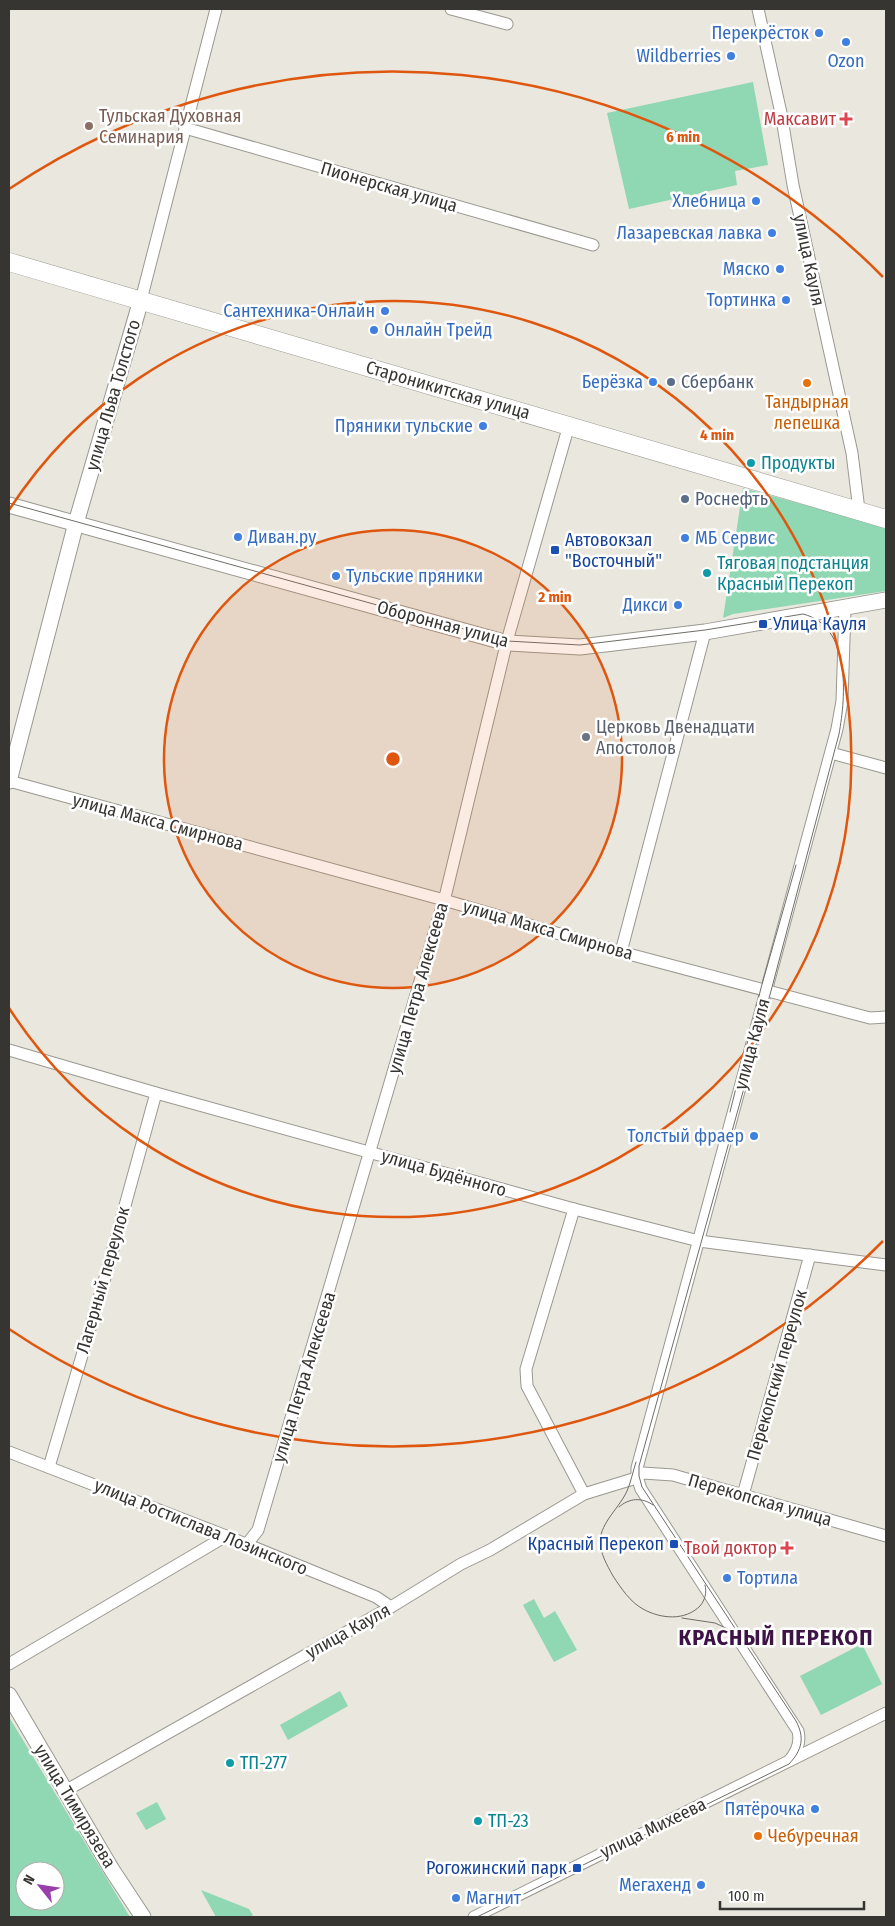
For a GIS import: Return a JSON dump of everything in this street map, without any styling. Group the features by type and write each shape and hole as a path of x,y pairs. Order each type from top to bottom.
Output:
{"main road":[{"name":"Староникитская улица","path":"9,262 886,518"},
{"name":"улица Льва Толстого","path":"9,781 76,523 141,300"},
{"name":"Оборонная улица","path":"9,505 507,643 580,647 706,632 886,600"},
{"name":"улица Тимирязева","path":"9,1694 112,1870 143,1917"}],"street":[{"name":"улица Льва Толстого","path":"141,300 216,9"},
{"path":"451,9 507,24"},
{"name":"улица Кауля","path":"758,9 781,113 795,194 850,444 859,510"},
{"name":"Пионерская улица","path":"185,128 593,245"},
{"name":"улица Петра Алексеева","path":"247,1544 258,1530 444,900 507,643 569,425"},
{"name":"улица Кауля","path":"65,1790 391,1607 584,1494 635,1478 831,754 842,701 845,608"},
{"path":"621,952 706,632"},
{"path":"831,754 886,768"},
{"name":"улица Макса Смирнова","path":"9,781 444,900 621,952 870,1018 886,1017"},
{"name":"улица Будённого","path":"9,1050 156,1093 699,1242 886,1264"},
{"name":"Лагерный переулок","path":"49,1467 107,1271 156,1093"},
{"path":"574,1209 526,1369 525,1378 527,1386 584,1494"},
{"name":"Перекопский переулок","path":"743,1495 810,1255"},
{"name":"улица Ростислава Лозинского","path":"9,1452 247,1544 376,1597 391,1607"},
{"name":"Перекопская улица","path":"635,1478 643,1473 673,1475 886,1536"},
{"path":"635,1478 798,1731 799,1744 789,1761"},
{"path":"9,1664 226,1536"},
{"name":"улица Михеева","path":"474,1917 886,1713"}],"green space":[{"path":"753,82 768,165 735,171 737,185 629,209 607,113"},
{"path":"743,488 886,527 886,591 733,614 723,618"},
{"path":"534,1599 544,1618 555,1611 577,1650 554,1662 523,1605"},
{"path":"862,1644 882,1684 821,1715 800,1676"},
{"path":"340,1691 348,1706 288,1740 280,1725"},
{"path":"9,1717 130,1917 9,1917"},
{"path":"157,1802 166,1819 146,1830 136,1813"},
{"path":"201,1890 249,1909 253,1915 249,1917 216,1917"}],"tram line":[{"path":"9,503 507,641 580,645 705,630 803,614 819,621 830,632 837,647 842,664 843,682 839,734 771,991 639,1466 642,1487 796,1721 801,1733 801,1744 797,1754 789,1764 477,1917"},
{"path":"730,1112 761,988 796,865"},
{"path":"636,1462 627,1491 607,1521 601,1534 601,1550 613,1576 626,1594 638,1606 657,1615 673,1617 687,1614 700,1606 706,1591 705,1585"},
{"path":"619,1507 631,1500 649,1502 653,1505"},
{"path":"682,1618 715,1623 730,1630"}],"place":[{"name":"Перекрёсток","path":"819,33"},
{"name":"Ozon","path":"846,42"},
{"name":"Wildberries","path":"731,56"},
{"name":"Максавит","path":"846,119"},
{"name":"Тульская Духовная Семинария","path":"89,126"},
{"name":"Хлебница","path":"756,201"},
{"name":"Лазаревская лавка","path":"772,233"},
{"name":"Мяско","path":"780,269"},
{"name":"Тортинка","path":"786,300"},
{"name":"Сантехника-Онлайн","path":"385,311"},
{"name":"Онлайн Трейд","path":"374,330"},
{"name":"Берёзка","path":"653,382"},
{"name":"Сбербанк","path":"671,382"},
{"name":"Тандырная лепешка","path":"807,383"},
{"name":"Пряники тульские","path":"483,426"},
{"name":"Продукты","path":"751,463"},
{"name":"Роснефть","path":"685,499"},
{"name":"Диван.ру","path":"238,537"},
{"name":"МБ Сервис","path":"685,538"},
{"name":"Автовокзал \"Восточный\"","path":"555,550"},
{"name":"Тяговая подстанция Красный Перекоп","path":"707,573"},
{"name":"Тульские пряники","path":"336,576"},
{"name":"Дикси","path":"678,605"},
{"name":"Улица Кауля","path":"763,624"},
{"name":"Церковь Двенадцати Апостолов","path":"586,737"},
{"name":"Толстый фраер","path":"754,1136"},
{"name":"Красный Перекоп","path":"674,1544"},
{"name":"Твой доктор","path":"787,1548"},
{"name":"Тортила","path":"727,1578"},
{"name":"ТП-277","path":"230,1763"},
{"name":"Пятёрочка","path":"815,1809"},
{"name":"ТП-23","path":"478,1821"},
{"name":"Чебуречная","path":"758,1836"},
{"name":"Рогожинский парк","path":"577,1868"},
{"name":"Мегахенд","path":"701,1885"},
{"name":"Магнит","path":"456,1898"}],"district":[{"name":"КРАСНЫЙ ПЕРЕКОП","path":"776,1637"}]}
